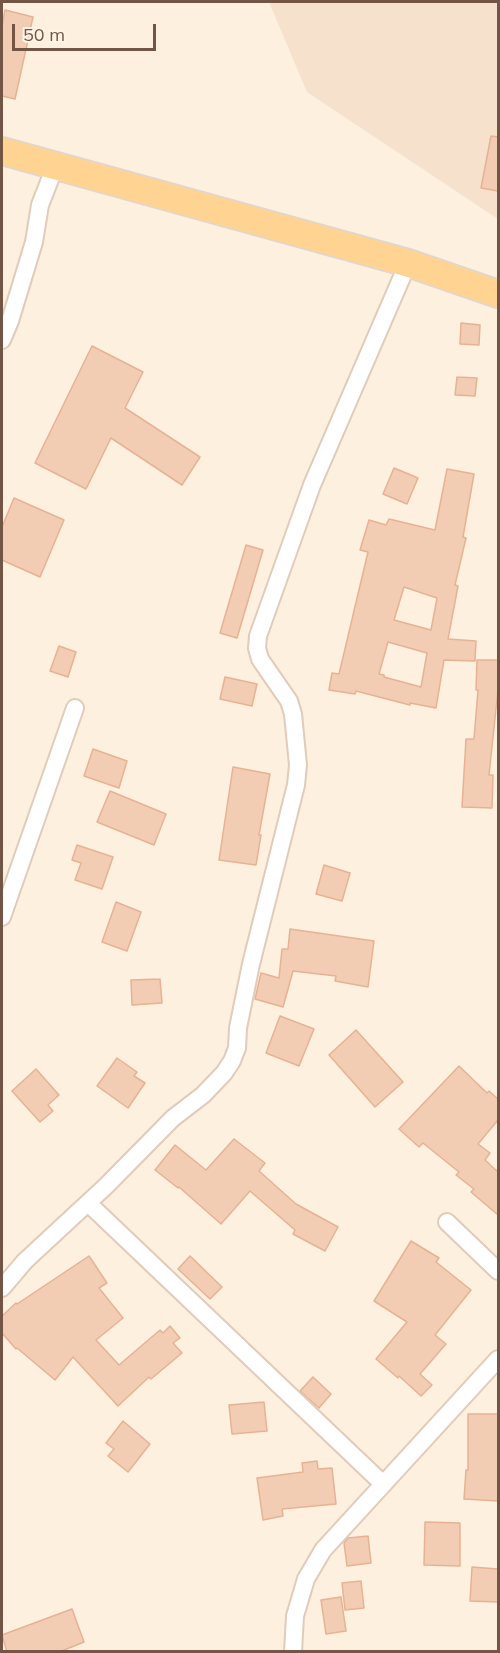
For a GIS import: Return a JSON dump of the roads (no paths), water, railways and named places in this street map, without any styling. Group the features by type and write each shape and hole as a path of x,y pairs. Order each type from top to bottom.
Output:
{"main road":[{"path":"2,151 408,263 498,294"}],"street":[{"path":"2,340 34,242 40,205 56,165"},
{"path":"2,1288 25,1262 173,1118 203,1095 232,1061 237,1048 238,1028 250,964 296,785 298,765 291,707 260,659 257,648 258,636 312,484 408,263"},
{"path":"2,917 75,708"},
{"path":"88,1203 382,1483"},
{"path":"447,1222 498,1271"},
{"path":"293,1652 295,1616 306,1579 323,1550 498,1359"}]}
